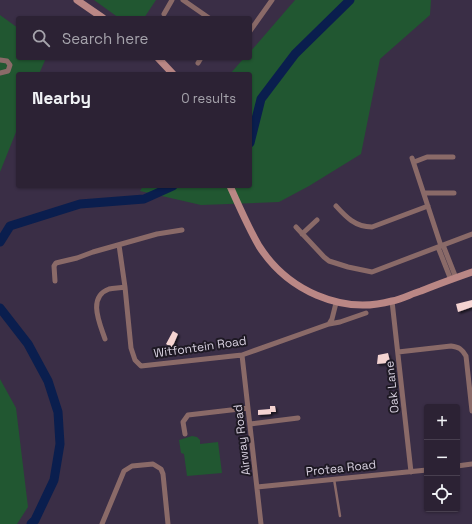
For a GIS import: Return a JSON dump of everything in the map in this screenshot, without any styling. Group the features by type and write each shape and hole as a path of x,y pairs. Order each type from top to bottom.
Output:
{"main road":[{"path":"77,0 100,16"},
{"path":"160,60 171,72"},
{"path":"231,188 260,247 274,264 286,277 300,288 336,303 369,305 392,301 472,272"}],"street":[{"path":"164,14 172,0"},
{"path":"183,0 206,16"},
{"path":"252,29 270,1"},
{"path":"0,60 8,60 10,65 8,71 0,73"},
{"path":"453,279 413,160 427,157 454,157"},
{"path":"424,194 454,193"},
{"path":"336,206 352,222 372,227 428,206"},
{"path":"302,234 317,220"},
{"path":"296,227 329,261 372,272 472,234"},
{"path":"56,281 54,266 56,263 157,234 182,230"},
{"path":"105,340 97,312 96,302 104,292 109,289 125,288 119,245"},
{"name":"Witfontein Road","path":"125,288 133,357 140,366 242,354 366,313"},
{"name":"Oak Lane","path":"392,301 410,472"},
{"path":"329,324 332,320 336,303"},
{"path":"398,352 451,346 458,347 462,350 466,356 472,411"},
{"name":"Airway Road","path":"242,354 261,524"},
{"path":"184,434 183,422 184,418 188,415 248,408"},
{"path":"250,424 298,418"},
{"path":"102,524 124,470 132,466 153,464 158,466 163,474 168,524"},
{"path":"460,466 472,464"},
{"name":"Protea Road","path":"257,487 424,470"}],"lane":[{"path":"334,479 340,516"}],"green space":[{"path":"94,0 156,0 145,16 116,16"},
{"path":"295,0 431,0 430,15 380,59 361,154 309,186 279,202 201,205 140,191 142,188 252,188 252,72 232,72 242,60 252,60 252,50"},
{"path":"0,15 16,27 16,60 45,60 40,72 16,72 16,132 0,172"},
{"path":"0,379 16,408 28,507 17,524 0,524"},
{"path":"192,436 197,437 200,440 200,444 218,442 222,473 187,476 184,454 181,453 179,440"}],"building":[{"path":"472,300 472,307 458,312 456,304"},
{"path":"173,331 178,334 172,348 166,344"},
{"path":"388,353 391,366 386,366 386,363 377,364 378,355"},
{"path":"270,406 275,406 276,412 258,415 258,410 270,409"}],"waterway":[{"path":"252,135 261,99 295,54 350,0"},
{"path":"0,242 10,226 80,204 144,199 169,188"},
{"path":"0,308 28,344 48,381 58,412 60,444 54,480 35,520 31,524"}]}
